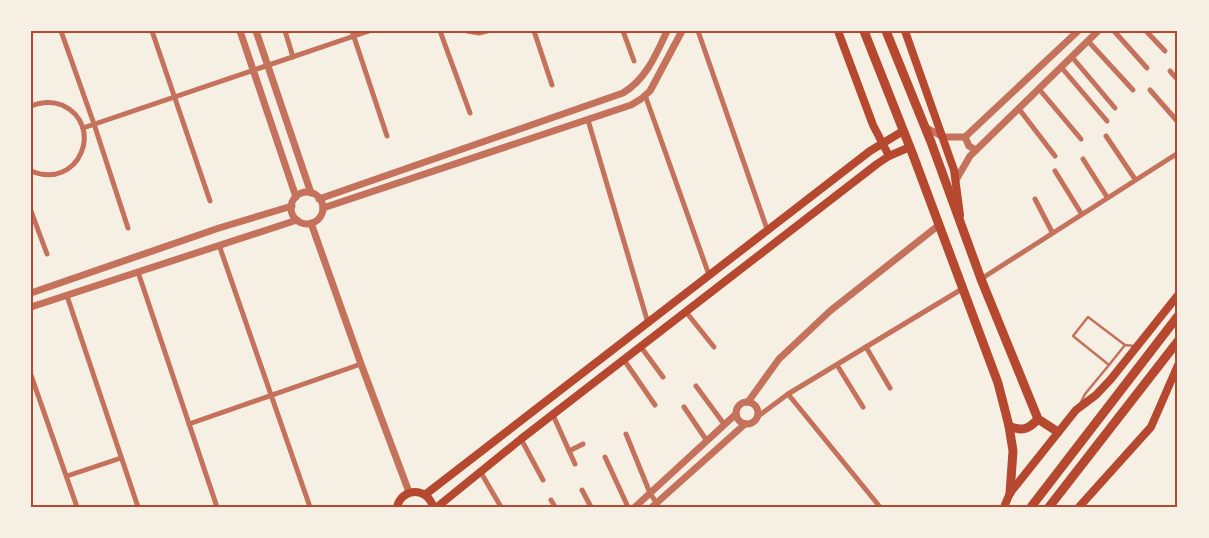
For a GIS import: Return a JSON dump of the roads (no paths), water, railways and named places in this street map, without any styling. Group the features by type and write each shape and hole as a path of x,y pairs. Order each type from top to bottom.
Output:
{"main road":[{"path":"838,31 873,125 889,156"},
{"path":"864,31 910,147 998,383 1013,451 1010,493"},
{"path":"886,31 925,128 981,279 1038,419 1058,432"},
{"path":"906,31 956,180 961,222"},
{"path":"426,494 767,229 882,143 903,131"},
{"path":"437,507 521,439 854,182 889,156 910,147"},
{"path":"845,170 855,173 854,182"},
{"path":"1004,507 1010,493 1076,410 1096,395 1178,296"},
{"path":"1031,507 1178,316"},
{"path":"1049,507 1178,341"},
{"path":"1079,507 1151,427 1178,365"},
{"path":"1009,426 1018,430 1024,430 1032,426 1038,419"},
{"path":"397,507 400,498 414,491 426,494 430,498 433,507"}],"street":[{"path":"61,31 128,228"},
{"path":"152,31 210,201"},
{"path":"240,31 296,196 292,206 293,216 296,220 306,224 320,218 323,208 319,199 306,192 296,196"},
{"path":"256,31 311,193"},
{"path":"285,31 294,57"},
{"path":"83,128 294,57 352,34 369,31"},
{"path":"440,31 470,113"},
{"path":"467,31 479,33 487,31"},
{"path":"534,31 552,85"},
{"path":"623,31 634,62"},
{"path":"319,199 623,93 634,87 641,80 668,31"},
{"path":"323,208 631,105 650,91 682,31"},
{"path":"698,31 767,229"},
{"path":"925,128 943,137 966,137 1078,31"},
{"path":"956,180 964,164 976,150 1098,31"},
{"path":"1114,31 1148,68"},
{"path":"1146,31 1165,52"},
{"path":"352,34 387,136"},
{"path":"1088,41 1133,90"},
{"path":"1072,57 1115,108"},
{"path":"1061,67 1107,121"},
{"path":"1170,71 1178,80"},
{"path":"1039,89 1081,139"},
{"path":"1150,90 1178,122"},
{"path":"645,95 709,275"},
{"path":"31,106 48,102 70,109 78,118 83,128 85,141 82,153 75,164 65,172 53,175 40,175 31,171"},
{"path":"1019,108 1055,156"},
{"path":"588,120 648,323"},
{"path":"1106,136 1135,179"},
{"path":"966,137 971,148 976,150"},
{"path":"981,279 1081,213 1178,153"},
{"path":"1083,159 1107,197"},
{"path":"1055,171 1081,213"},
{"path":"1035,200 1052,232"},
{"path":"31,293 219,228 292,206"},
{"path":"31,211 47,254"},
{"path":"31,308 296,220"},
{"path":"311,223 409,492"},
{"path":"939,225 830,311 779,359 748,402 741,404 736,410 738,421 745,424 753,423 757,417 788,394 962,289"},
{"path":"219,245 310,507"},
{"path":"138,272 217,507"},
{"path":"66,296 138,507"},
{"path":"686,312 714,347"},
{"path":"641,346 663,377"},
{"path":"866,347 890,388"},
{"path":"624,360 655,405"},
{"path":"189,424 361,364"},
{"path":"837,365 863,407"},
{"path":"31,375 77,507"},
{"path":"696,386 724,424"},
{"path":"788,394 880,507"},
{"path":"748,402 757,409 757,417"},
{"path":"684,407 707,441"},
{"path":"635,507 736,414"},
{"path":"553,415 575,464"},
{"path":"626,434 656,506 745,424"},
{"path":"521,439 543,480"},
{"path":"569,451 583,444"},
{"path":"67,476 121,458"},
{"path":"605,458 628,507"},
{"path":"480,471 501,507"},
{"path":"582,490 591,507"},
{"path":"551,500 555,507"}],"lane":[{"path":"1109,365 1073,336 1088,317 1124,345 1138,346"},
{"path":"1076,410 1085,394 1124,345"}]}
